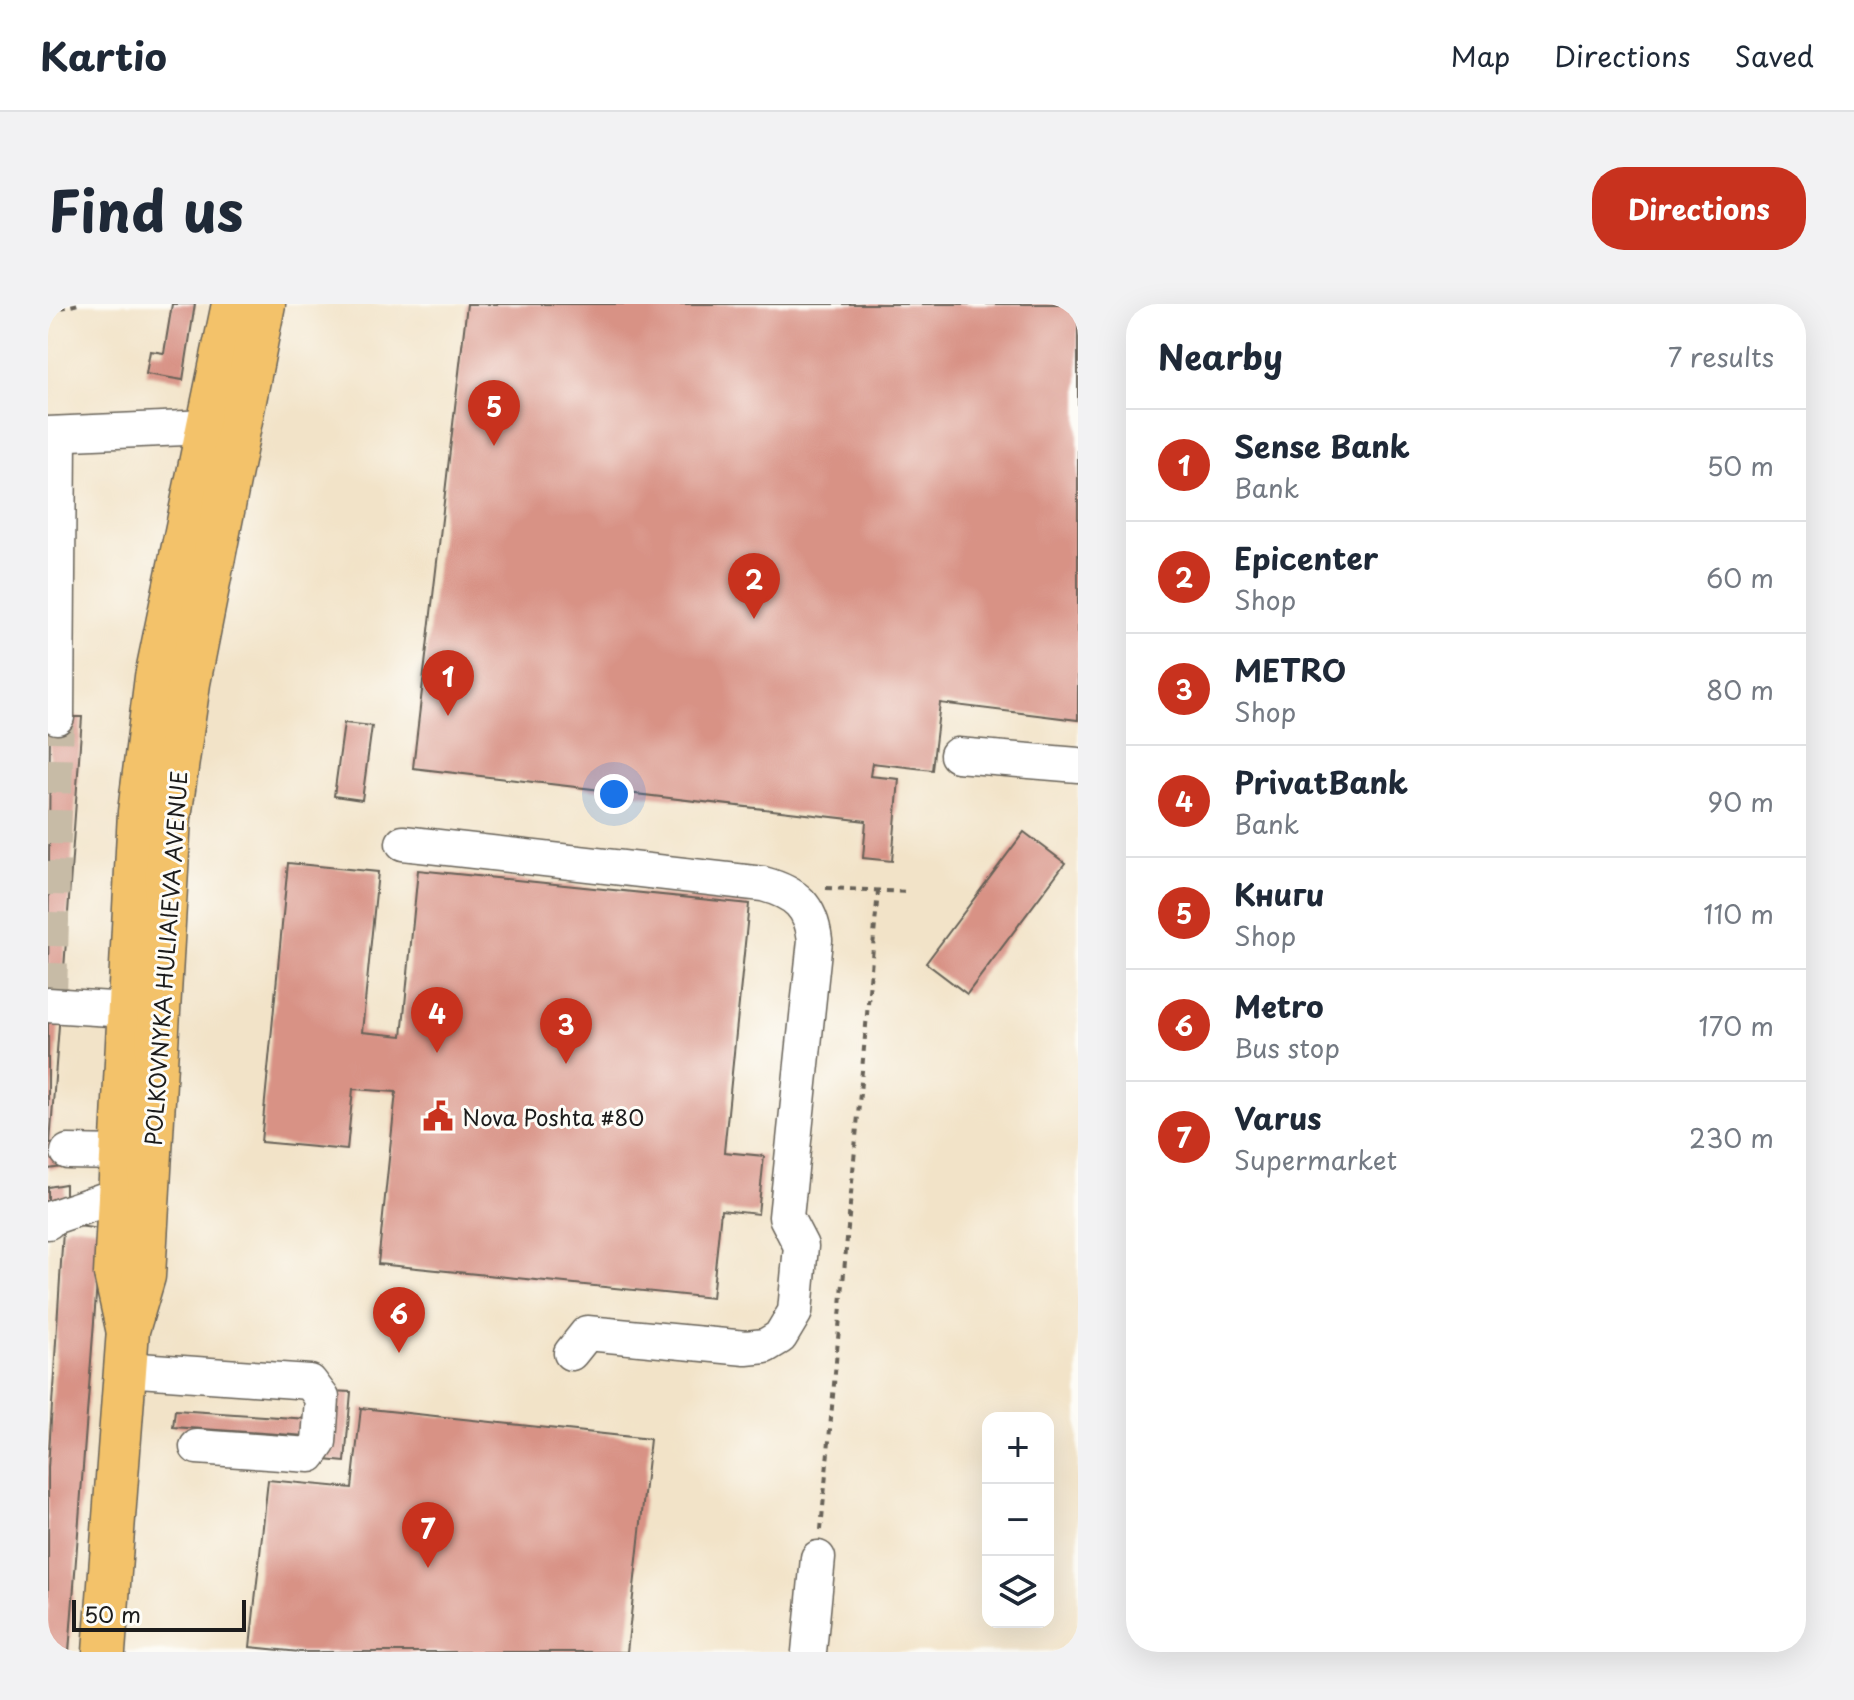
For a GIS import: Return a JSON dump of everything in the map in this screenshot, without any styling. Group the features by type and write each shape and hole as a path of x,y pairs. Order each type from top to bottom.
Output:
{"main road":[{"name":"POLKOVNYKA HULIAIEVA AVENUE","path":"126,1349 115,1274 139,812 156,677 233,304"},
{"name":"POLKOVNYKA HULIAIEVA AVENUE","path":"104,1652 126,1349 144,1276 170,817 189,683 264,304"}],"lane":[{"path":"57,717 53,434 208,427"},
{"path":"957,755 1078,765"},
{"path":"403,843 763,884 786,890 803,903 813,919 815,940 786,1217 801,1246 795,1312 789,1327 765,1346 746,1348 587,1333 571,1353"},
{"path":"49,1002 127,1010"},
{"path":"68,1152 120,1153"},
{"path":"48,1220 118,1195"},
{"path":"126,1349 310,1382 322,1398 319,1442 310,1455 197,1447"},
{"path":"809,1652 818,1558"}],"path":[{"path":"48,311 79,304"},
{"path":"822,888 909,892"},
{"path":"818,1558 878,891"}],"building":[{"path":"172,304 195,304 183,380 146,374 150,351 164,353"},
{"path":"467,304 1078,304 1078,720 940,703 932,770 872,763 870,776 899,779 892,861 863,858 866,821 413,768"},
{"path":"50,717 82,717 62,997 48,997"},
{"path":"344,723 372,726 362,800 334,796"},
{"path":"1024,832 1065,863 967,994 926,963"},
{"path":"288,863 378,872 362,1032 402,1036 418,870 749,904 724,1152 764,1156 758,1214 721,1210 712,1298 378,1264 396,1092 353,1089 347,1150 261,1142"},
{"path":"48,1012 60,1012 50,1143 66,1141 70,1166 48,1169"},
{"path":"65,1184 65,1197 48,1201 48,1187"},
{"path":"70,1225 101,1229 69,1652 48,1652 48,1468 63,1231"},
{"path":"331,1391 351,1392 345,1462 325,1460"},
{"path":"361,1408 650,1439 627,1652 300,1652 250,1647 268,1480 352,1488"},
{"path":"175,1410 308,1419 307,1436 173,1427"}],"tunnel":[{"path":"50,997 57,717"}],"place":[{"name":"Книги","path":"494,446"},
{"name":"Epicenter","path":"754,619"},
{"name":"Sense Bank","path":"448,716"},
{"name":"PrivatBank","path":"437,1053"},
{"name":"METRO","path":"566,1064"},
{"name":"Nova Poshta #80","path":"438,1116"},
{"name":"Metro","path":"399,1353"},
{"name":"Varus","path":"428,1568"}]}
